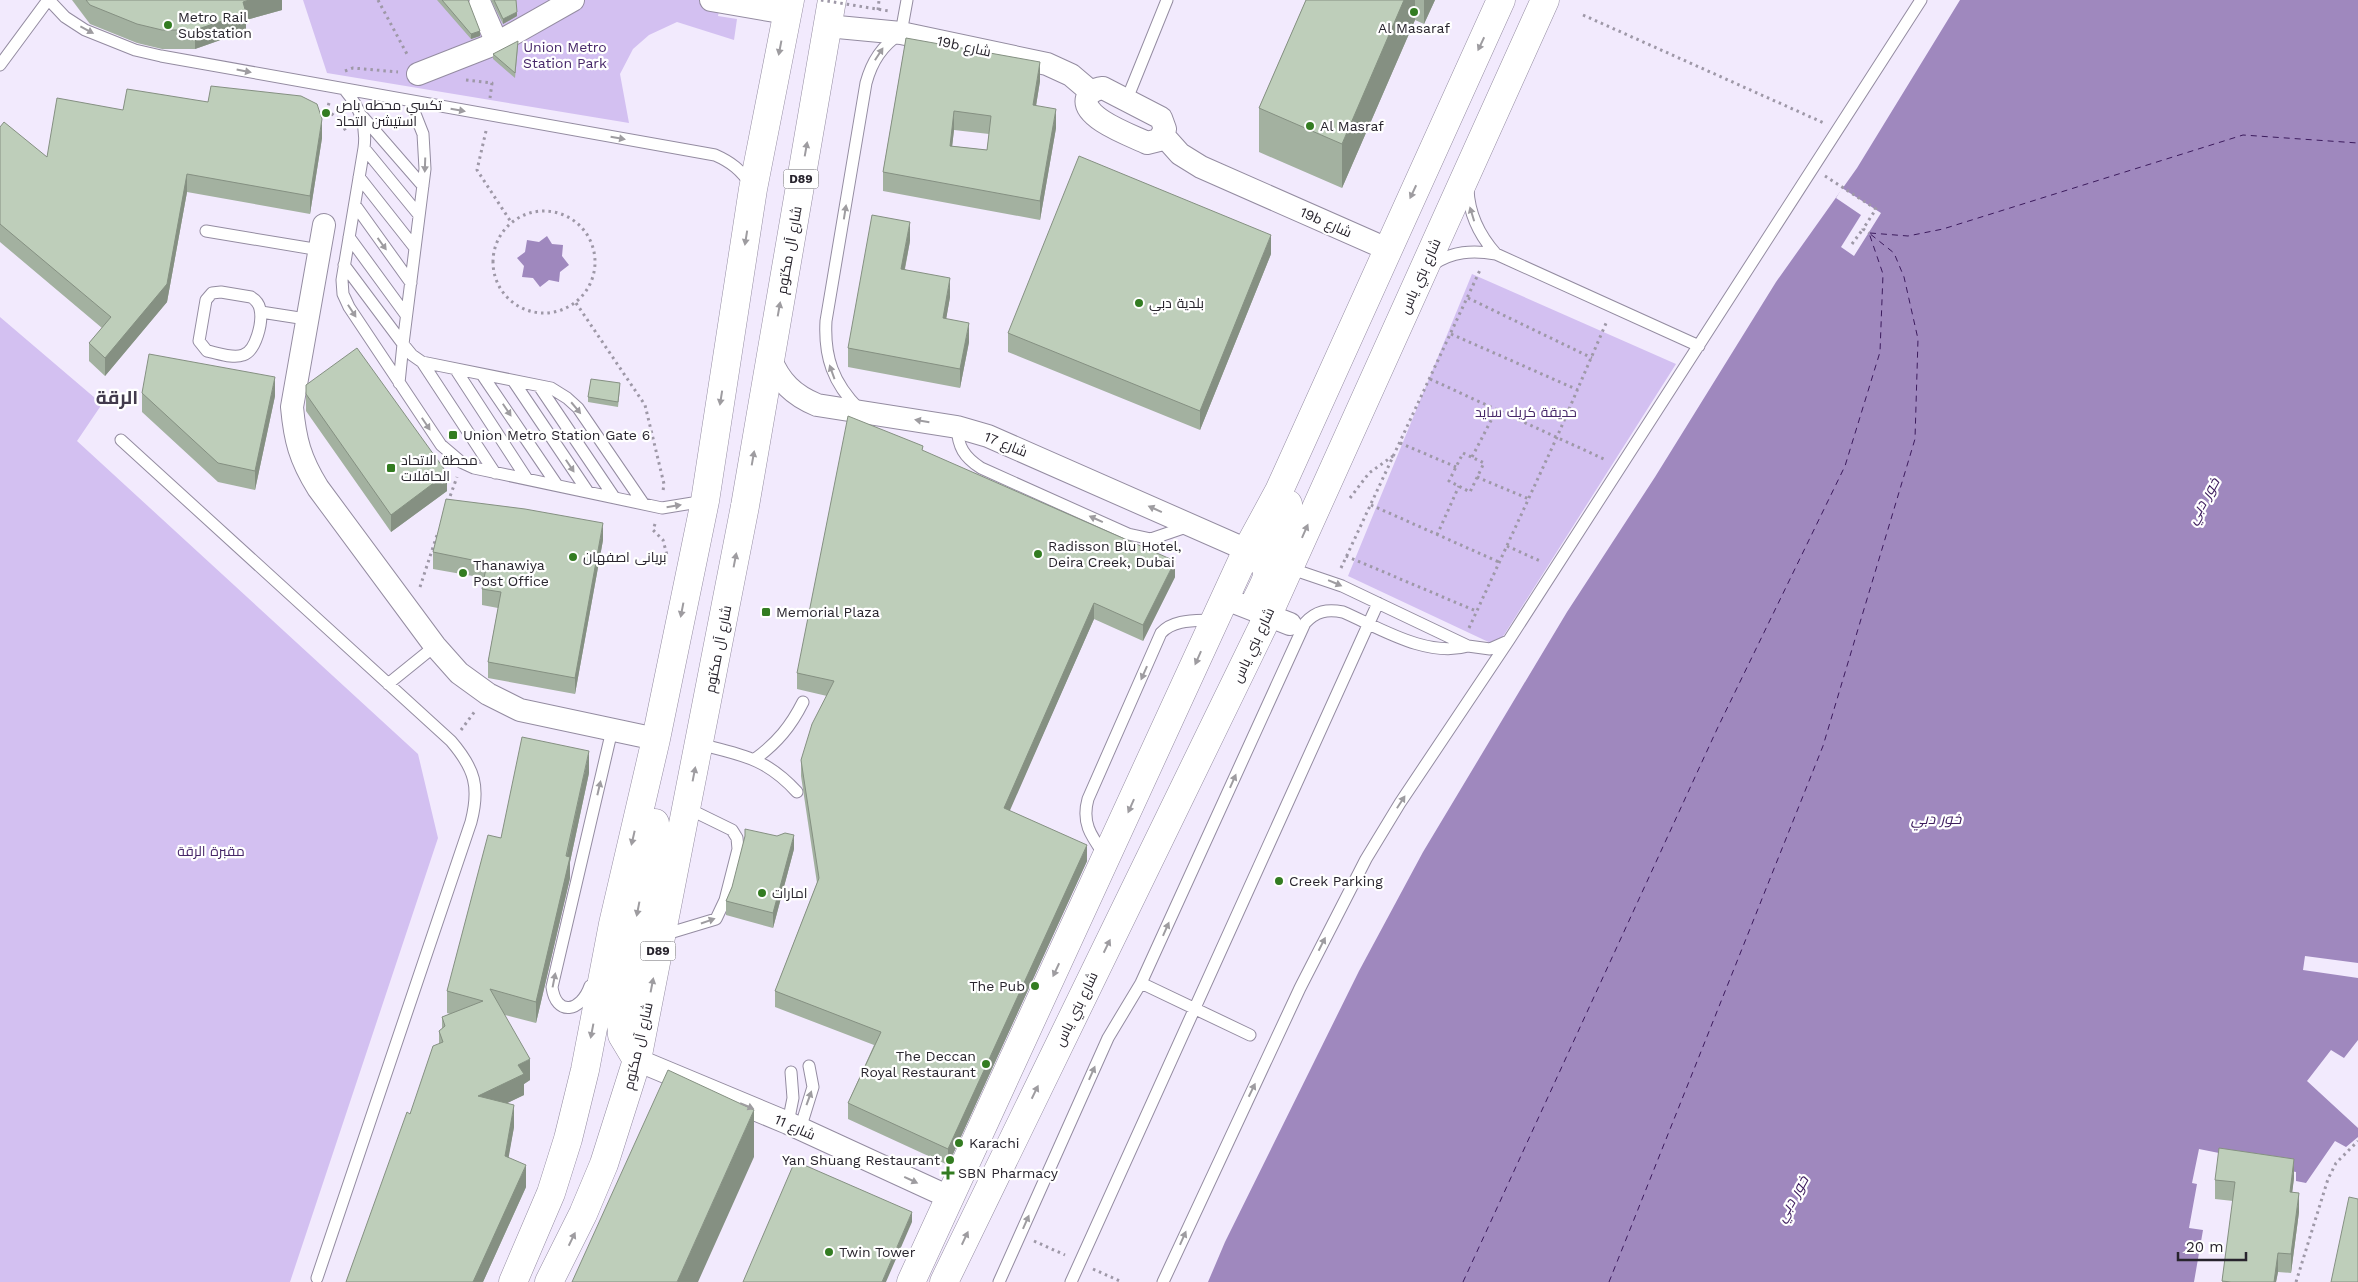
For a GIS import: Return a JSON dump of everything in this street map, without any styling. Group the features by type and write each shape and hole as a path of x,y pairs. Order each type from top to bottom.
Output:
{"main road":[{"name":"شارع آل مكتوم","path":"549,1282 584,1214 604,1164 637,1060 745,506 832,0"},
{"path":"911,1282 1107,859 1247,550 1279,491 1501,0"},
{"name":"شارع بني ياس","path":"944,1282 1123,914 1136,863 1270,617 1289,568 1544,0"},
{"path":"513,1282 551,1193 568,1139 585,1070 613,924 656,739 705,501 753,189 788,7"},
{"path":"1289,568 1276,552 1276,530 1362,346 1369,319 1369,290"},
{"path":"705,501 745,506"},
{"path":"1247,550 1260,559 1267,568 1266,580 1270,617"},
{"path":"637,1060 622,1035 620,1005 655,820 658,784 656,739"}],"street":[{"path":"418,74 497,42 574,0"},
{"path":"711,0 788,7"},
{"path":"480,4 497,42"},
{"name":"19b شارع","path":"827,26 901,33 1047,64 1071,75 1091,92 1103,88 1161,118 1164,129 1162,135 1180,154 1201,167 1387,249"},
{"path":"1091,92 1086,104 1092,115 1148,143 1159,140 1162,135"},
{"path":"324,225 292,407 294,436 302,463 318,488 435,646 459,673 488,694 520,710 656,739"},
{"name":"شارع 17","path":"770,358 777,374 787,387 800,398 816,405 957,427 1004,442 1247,550"},
{"path":"1221,609 1270,617"},
{"name":"شارع 11","path":"637,1060 794,1126 951,1198"}],"lane":[{"path":"0,65 48,0 65,16 85,30 135,50 345,90 715,155 738,168 753,189"},
{"path":"860,411 846,396 833,374 825,341 826,321 866,83 883,46 901,33 907,0"},
{"path":"1127,99 1168,0"},
{"path":"1163,1282 1300,988 1355,880 1400,803 1509,640 1921,0"},
{"path":"345,90 362,116 423,186"},
{"path":"399,383 426,152 423,134 410,101"},
{"path":"362,116 365,130 364,148 344,265 342,287 345,300 441,445 462,462 474,468 494,473 662,508 705,501"},
{"path":"364,148 419,215"},
{"path":"1469,168 1468,199 1472,215 1486,242 1496,254"},
{"path":"359,177 415,248"},
{"path":"355,205 411,283"},
{"path":"206,231 320,250"},
{"path":"349,237 406,315"},
{"path":"1421,274 1434,264 1464,252 1480,251 1496,254 1699,346"},
{"path":"344,265 403,344 412,355 422,362 483,376 551,388 567,398 578,408 643,503"},
{"path":"212,293 251,297 256,301 261,312 254,346 248,353 233,356 208,351 202,347 199,333 206,300 212,293"},
{"path":"261,312 306,319"},
{"path":"422,362 494,473"},
{"path":"456,370 526,479"},
{"path":"483,376 557,485"},
{"path":"514,382 588,492"},
{"path":"539,386 614,497"},
{"path":"957,427 958,440 962,451 970,461 981,468 1128,534 1151,539 1191,525"},
{"path":"121,440 451,741 466,758 474,778 476,801 471,822 317,1278"},
{"path":"1289,568 1324,578 1465,645 1490,649 1509,640"},
{"path":"1071,1282 1378,603"},
{"path":"1107,859 1086,826 1084,812 1161,634 1166,628 1178,623 1221,609"},
{"path":"999,1282 1108,1038 1141,983 1305,623 1317,613 1332,610 1425,646 1447,650 1465,645"},
{"path":"1425,646 1433,630"},
{"path":"388,684 435,646"},
{"path":"755,759 783,734 803,702"},
{"path":"612,730 552,987 553,996 558,1003 566,1007 575,1007 583,1002 613,924"},
{"path":"700,744 755,759 771,768 797,792"},
{"path":"662,936 716,919 720,914 738,849 737,838 732,830 687,808"},
{"path":"734,833 752,837"},
{"path":"1141,983 1250,1034"},
{"path":"794,1126 813,1087 809,1066"},
{"path":"791,1072 794,1126"}],"path":[{"path":"378,0 418,74"},
{"path":"821,0 889,11"},
{"path":"1583,15 1838,129"},
{"path":"486,132 477,170 511,222"},
{"path":"1813,168 1876,209 1852,244"},
{"path":"545,210 562,213 578,223 590,237 595,254 595,272 588,289 576,302 560,311 543,314 525,310 510,301 499,287 493,270 493,252 500,235 511,222 527,213 545,210"},
{"path":"1863,229 1869,233"},
{"path":"1339,572 1482,266"},
{"path":"1468,298 1592,358"},
{"path":"576,302 644,405 664,484 662,508 653,530 663,540 668,556 691,562"},
{"path":"1465,645 1476,611 1557,437 1614,307"},
{"path":"1451,334 1578,390"},
{"path":"1430,379 1621,467"},
{"path":"1472,457 1497,409"},
{"path":"1400,443 1456,467"},
{"path":"1463,453 1472,457 1484,463 1470,492 1449,481 1463,453"},
{"path":"1347,502 1370,473 1393,456"},
{"path":"446,507 462,462"},
{"path":"1477,477 1528,499"},
{"path":"1437,534 1459,486"},
{"path":"1370,505 1499,562"},
{"path":"411,614 440,525"},
{"path":"1507,546 1555,568"},
{"path":"1346,556 1476,611"},
{"path":"451,741 488,694"},
{"path":"2296,1282 2328,1179 2336,1163 2358,1141"},
{"path":"1020,1235 1122,1282"}],"green space":[{"name":"Union Metro Station Park","path":"303,0 721,0 718,16 737,19 734,40 677,22 649,35 633,49 620,74 629,123 327,73"},
{"name":"حديقة كريك سايد","path":"1472,274 1676,364 1497,646 1348,576"},
{"name":"مقبرة الرقة","path":"0,317 102,404 77,441 418,754 438,838 290,1282 0,1282"}],"water":[{"name":"خور دبي","path":"1960,0 2358,0 2358,1040 2344,1058 2331,1050 2307,1081 2358,1128 2358,1137 2346,1147 2335,1141 2306,1183 2296,1181 2296,1172 2270,1167 2269,1163 2199,1149 2192,1183 2197,1184 2189,1228 2203,1230 2194,1282 1208,1282 1225,1242 1359,971 1423,852 1567,612 1655,477 1776,282 1857,168"},
{"path":"547,236 552,244 563,245 562,256 569,265 560,272 559,282 549,280 540,287 533,278 522,277 524,266 517,258 525,252 527,240 539,242"}],"pier":[{"path":"1842,188 1881,213 1854,256 1841,247 1861,215 1836,198"},
{"path":"2305,956 2358,963 2358,978 2303,970"}],"building":[{"path":"86,0 249,0 243,2 246,13 195,30 162,30 137,24 90,5"},
{"path":"442,0 468,0 480,31 471,34"},
{"path":"494,0 516,0 517,12 503,19"},
{"path":"1306,0 1404,0 1342,144 1259,108"},
{"path":"906,38 1040,62 1033,105 1056,109 1040,201 883,172","holes":["954,111 991,116 987,150 950,146"]},
{"path":"518,41 515,73 493,54"},
{"path":"211,86 301,96 317,104 322,119 310,196 187,174 167,284 105,358 89,343 111,317 0,224 0,127 4,122 47,157 57,98 123,110 127,89 208,102"},
{"name":"بلدية دبي","path":"1079,156 1271,235 1200,411 1008,333"},
{"path":"872,215 910,222 901,269 950,278 943,318 969,323 960,369 848,348"},
{"path":"357,348 447,473 391,515 306,394 306,385"},
{"path":"149,354 275,377 255,471 218,463 142,393"},
{"path":"591,379 620,383 618,402 588,397"},
{"path":"848,416 923,446 922,450 1175,561 1143,625 1094,603 1004,808 1087,845 948,1149 848,1103 881,1032 775,991 819,878 801,760 812,724 834,681 797,673"},
{"path":"446,499 525,509 603,523 575,678 488,662 501,592 482,589 487,563 433,552"},
{"path":"522,737 589,751 566,856 570,857 536,1002 490,989 530,1059 518,1065 524,1074 478,1096 514,1105 505,1156 526,1165 473,1282 346,1282 407,1112 410,1114 433,1046 443,1042 439,1031 445,1026 442,1017 483,1001 447,991 488,835 501,838"},
{"path":"745,829 777,836 785,833 794,835 773,913 726,901 732,887 745,836"},
{"path":"668,1070 754,1110 677,1282 572,1282"},
{"path":"2219,1148 2294,1159 2290,1192 2299,1193 2291,1254 2278,1253 2274,1282 2222,1281 2235,1182 2215,1180"},
{"name":"Twin Tower","path":"795,1161 912,1212 882,1282 743,1282"},
{"path":"2349,1197 2358,1199 2358,1282 2331,1282"}],"ferry route":[{"path":"1870,233 1908,236 1943,229 2243,135 2358,143"},
{"path":"1463,1282 1718,727 1845,466 1880,352 1883,274 1869,233"},
{"path":"1609,1282 1823,746 1915,439 1918,339 1904,277 1894,253 1869,233"}],"place":[{"name":"Al Masaraf","path":"1414,12"},
{"name":"Metro Rail Substation","path":"168,25"},
{"name":"تكسي محطه باص استيشن التحاد","path":"326,113"},
{"name":"Al Masraf","path":"1310,126"},
{"name":"بلدية دبي","path":"1139,303"},
{"name":"Union Metro Station Gate 6","path":"453,435"},
{"name":"محطة الاتحاد الحافلات","path":"391,468"},
{"name":"Radisson Blu Hotel, Deira Creek, Dubai","path":"1038,554"},
{"name":"بریانی اصفهان","path":"573,557"},
{"name":"Thanawiya Post Office","path":"463,573"},
{"name":"Memorial Plaza","path":"766,612"},
{"name":"Creek Parking","path":"1279,881"},
{"name":"امارات","path":"762,893"},
{"name":"The Pub","path":"1035,986"},
{"name":"The Deccan Royal Restaurant","path":"986,1064"},
{"name":"Karachi","path":"959,1143"},
{"name":"Yan Shuang Restaurant","path":"950,1160"},
{"name":"SBN Pharmacy","path":"948,1173"},
{"name":"Twin Tower","path":"829,1252"}],"district":[{"name":"الرقة","path":"117,397"}]}
